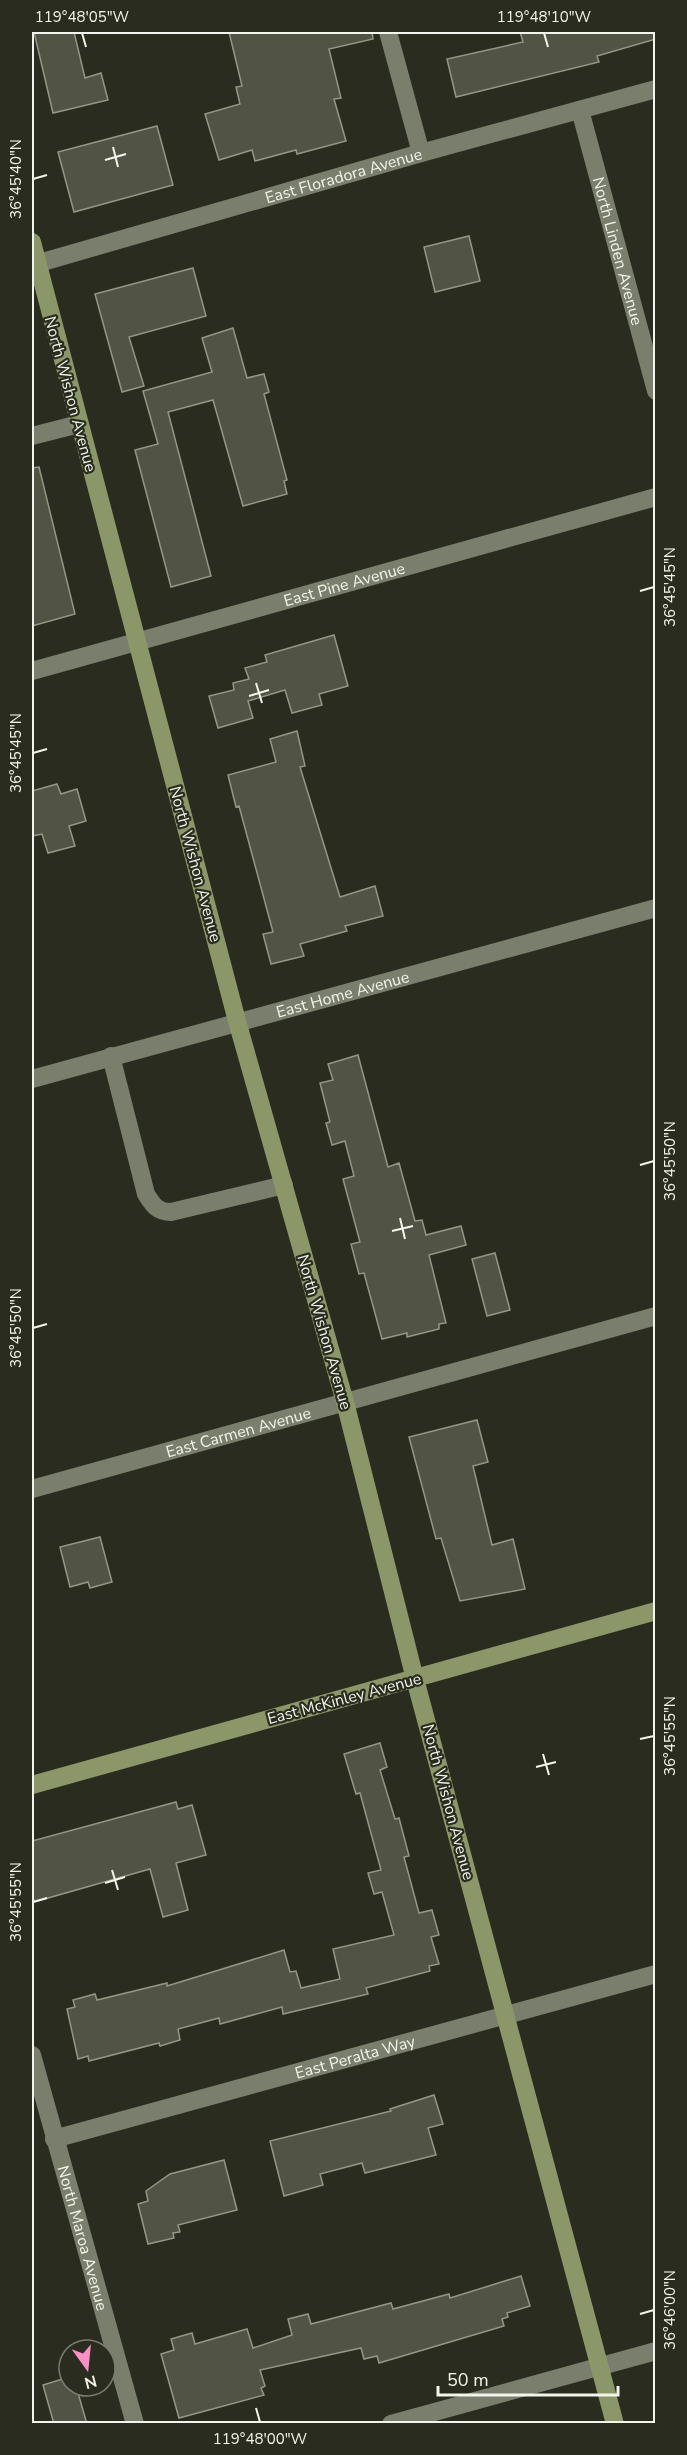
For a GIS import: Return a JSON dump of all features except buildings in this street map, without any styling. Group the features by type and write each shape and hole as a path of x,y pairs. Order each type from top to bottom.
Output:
{"main road":[{"name":"North Wishon Avenue","path":"32,242 34,265 79,424 237,1021 345,1402 415,1678 615,2424"},
{"name":"East McKinley Avenue","path":"32,1785 656,1611"}],"street":[{"path":"388,32 421,153"},
{"name":"East Floradora Avenue","path":"34,265 421,153 656,89"},
{"name":"North Linden Avenue","path":"580,110 656,391"},
{"path":"32,436 79,424"},
{"name":"East Pine Avenue","path":"32,670 656,497"},
{"name":"East Home Avenue","path":"32,1079 656,908"},
{"path":"111,1056 147,1194 153,1206 163,1212 171,1212 284,1185"},
{"name":"East Carmen Avenue","path":"32,1489 656,1316"},
{"name":"East Peralta Way","path":"54,2139 656,1974"},
{"name":"North Maroa Avenue","path":"32,2055 135,2424"},
{"path":"391,2424 656,2351"}]}
